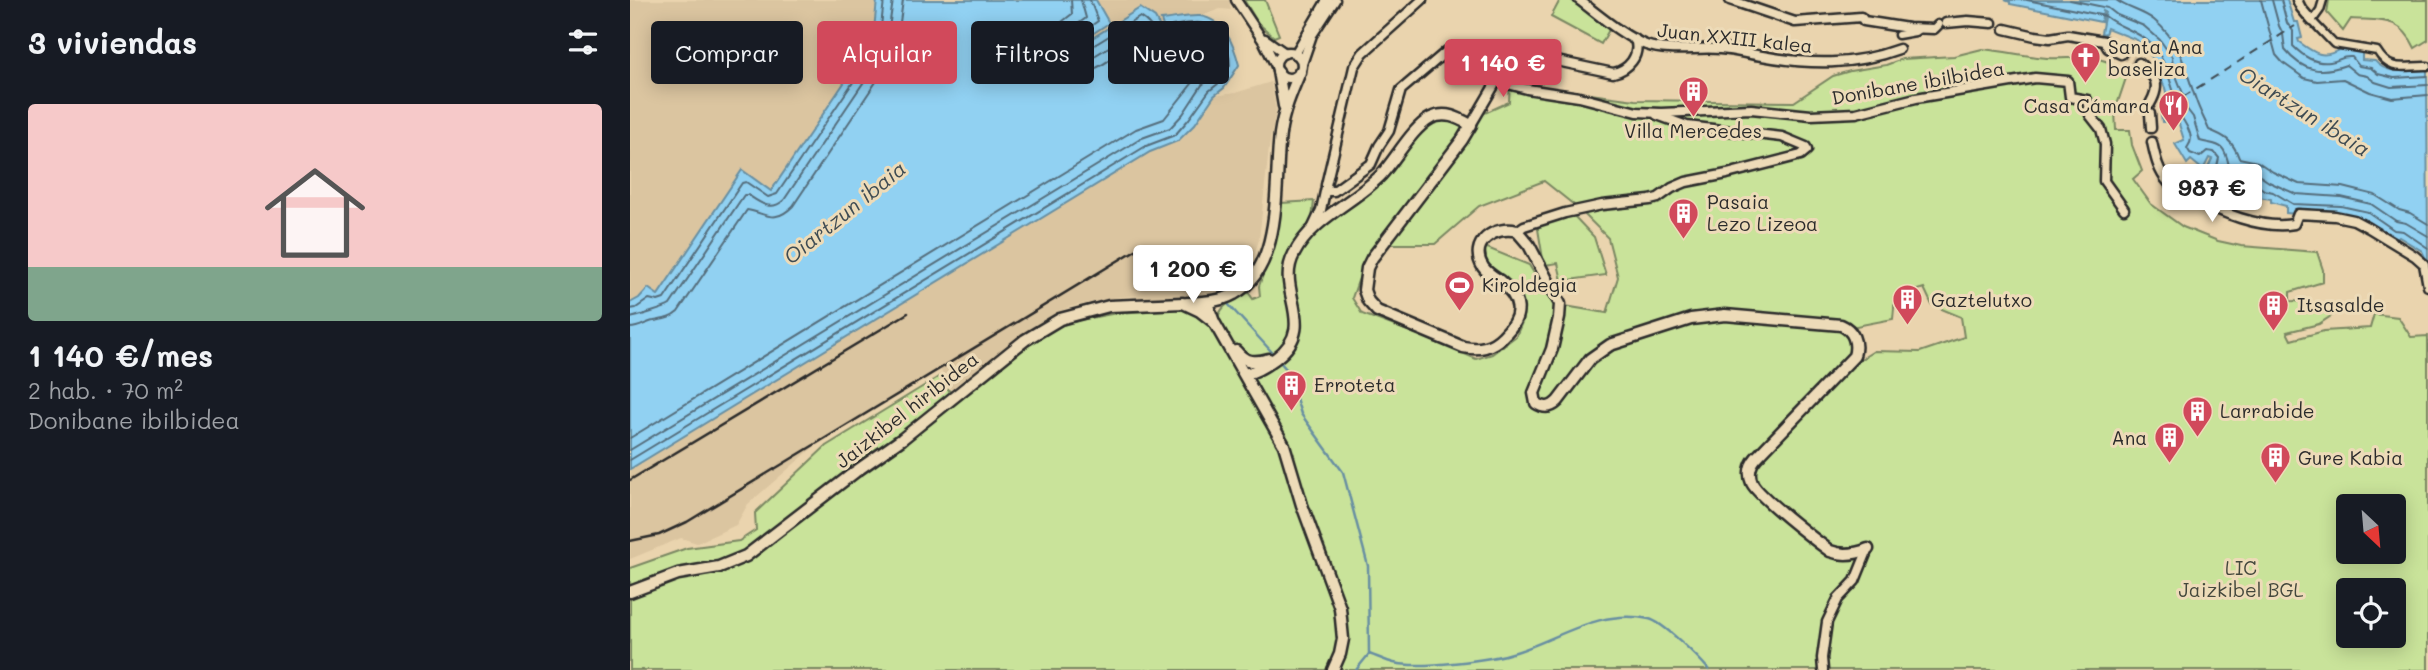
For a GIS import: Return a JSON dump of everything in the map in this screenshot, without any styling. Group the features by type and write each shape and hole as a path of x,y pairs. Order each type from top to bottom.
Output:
{"street":[{"path":"1236,0 1259,34 1277,69 1284,110"},
{"path":"1277,69 1279,58 1290,54 1327,0"},
{"path":"1333,670 1342,646 1342,616 1302,505 1284,445 1250,379 1214,322 1208,306 1214,301 1235,294 1245,286 1255,276 1264,256 1277,198 1284,110 1312,35 1335,0"},
{"path":"1214,301 1220,323 1234,353 1262,364 1276,358 1290,343 1297,323 1288,281 1290,261 1319,216 1354,67 1363,53 1422,0"},
{"name":"Juan XXIII kalea","path":"1579,0 1634,39 1662,48 1730,50 1824,64 1876,57 1899,49"},
{"path":"1731,0 1788,21 1861,18 1864,21 1919,29 1934,29 1942,24 1979,21 1992,23"},
{"path":"2297,0 2334,44 2377,51 2384,62 2394,67 2428,66"},
{"path":"2312,21 2323,0"},
{"path":"1898,35 1919,29"},
{"path":"2005,29 2035,36 2081,36 2104,41 2108,48 2120,54"},
{"path":"1259,34 1290,54 1301,68"},
{"path":"1327,189 1336,190 1371,164 1389,131 1401,90 1440,55 1455,50 1524,54 1609,73 1617,72 1632,62 1637,46 1634,39"},
{"path":"1524,54 1512,59 1471,125 1372,258 1365,277 1366,297 1377,311 1463,348 1475,349 1492,345 1511,327 1516,319 1517,306 1514,295 1482,265 1479,250 1483,240 1493,232 1501,229 1517,231 1532,223 1602,205 1658,198 1686,182 1801,155 1807,150 1806,147 1782,137 1687,126 1651,113"},
{"path":"2138,62 2152,74 2157,85 2150,104"},
{"path":"1277,69 1289,78 1301,68"},
{"name":"Donibane ibilbidea","path":"1499,78 1508,84 1535,91 1579,97 1651,113 1732,110 1811,115 1856,113 1916,98 2030,79 2068,81 2070,97 2087,100 2090,115 2101,129 2105,144 2104,181 2124,209"},
{"path":"2150,114 2151,128"},
{"path":"1311,231 1379,177 1423,124 1437,116 1451,116 1471,125"},
{"path":"2152,142 2161,172 2173,188 2225,214 2288,225 2294,224 2298,214 2354,220 2424,264 2428,286"},
{"path":"1517,231 1529,244 1560,304 1552,349 1534,393 1534,399 1541,406 1552,406 1590,359 1610,345 1691,318 1725,315 1816,322 1848,328 1855,341 1854,356 1756,458 1751,464 1750,477 1762,495 1830,551 1854,554 1868,549"},
{"name":"Jaizkibel hiribidea","path":"630,592 678,574 719,567 746,556 1049,324 1069,315 1109,306 1214,301"},
{"path":"1183,303 1214,322"},
{"path":"1250,379 1256,375 1262,364"},
{"path":"1823,670 1827,622 1838,600 1855,581 1868,549"}],"shaded area":[{"path":"630,0 877,0 875,21 817,21 817,84 843,84 771,192 741,171 658,295 648,288 630,303"},
{"path":"1096,0 1229,0 1231,10 1220,9 1201,16 1154,21 1140,8 1119,21 1108,23"},
{"path":"1108,23 1108,28 1094,37 1094,32"},
{"path":"1271,82 1276,110 1259,240 1252,261 1234,283 1209,294 1113,298 1055,313 1025,332 951,389 940,369 816,445 748,504 736,525 697,543 681,538 630,559 630,469 1150,152 1178,142 1195,124 1214,96"}],"green space":[{"path":"1244,0 1265,0 1279,35 1274,37 1258,23"},
{"path":"1560,0 1571,0 1610,28 1601,44 1551,17"},
{"path":"2329,0 2428,0 2428,40 2415,48 2403,30 2389,22 2381,21 2351,19 2343,31 2327,13"},
{"name":"LIC Jaizkibel BGL","path":"1982,49 2047,58 2091,58 2111,63 2120,69 2126,78 2115,111 2116,130 2130,130 2132,145 2142,171 2133,179 2151,204 2183,227 2218,241 2241,246 2317,252 2323,270 2323,282 2290,292 2290,301 2313,304 2334,314 2319,324 2287,332 2291,340 2324,331 2370,328 2374,314 2398,317 2411,337 2428,336 2428,670 630,670 630,568 687,548 739,541 756,530 755,513 826,446 940,376 955,400 1051,329 1074,321 1117,313 1178,309 1190,311 1211,325 1247,380 1257,362 1236,351 1218,317 1226,305 1248,292 1253,299 1260,296 1259,286 1269,258 1281,203 1314,201 1311,229 1375,181 1420,127 1442,115 1465,122 1509,102 1510,81 1635,100 1794,102 1833,76 1902,59 1954,56","holes":["1544,181 1579,209 1608,238 1618,277 1607,313 1553,304 1529,265 1485,247 1486,260 1490,267 1515,287 1523,304 1523,320 1516,336 1492,354 1476,359 1362,314 1352,298 1369,250 1391,244 1435,244 1479,206","1924,288 1932,305 1961,317 1964,337 1920,352 1874,351 1858,361 1856,326 1893,319 1895,297"]},
{"path":"1574,216 1594,237 1606,275 1562,281 1558,263 1544,265 1537,223"}],"water":[{"name":"Oiartzun ibaia","path":"877,0 1096,0 1108,24 1094,33 1094,21 971,21 971,84 1094,84 1094,37 1108,28 1108,84 1227,84 1178,141 1150,152 630,469 630,303 648,288 658,295 742,170 771,191 843,84 957,84 957,21 875,21"},
{"name":"Oiartzun ibaia","path":"2005,0 2287,0 2294,22 2298,22 2302,38 2298,39 2299,42 2314,52 2324,55 2340,49 2362,52 2362,60 2375,61 2386,69 2427,69 2428,263 2422,251 2399,237 2396,240 2365,219 2340,213 2296,210 2296,214 2286,213 2286,206 2258,197 2258,193 2249,190 2248,186 2236,187 2206,172 2212,159 2209,158 2203,170 2191,160 2187,164 2175,144 2184,140 2178,121 2162,122 2161,115 2171,112 2165,88 2155,66 2158,64 2137,40 2107,28 2105,34 2101,33 2103,11 2101,22 2010,4"},
{"path":"1140,8 1157,21 1119,21"},
{"path":"1200,16 1213,21 1161,20"},
{"path":"1229,38 1234,49 1239,65 1229,80"}],"waterway":[{"path":"1228,304 1271,351"},
{"path":"1280,362 1287,370 1301,414 1343,472 1368,566 1369,654 1356,670"},
{"path":"1369,654 1406,665 1473,661 1516,652 1597,621 1631,617 1649,619 1672,633 1709,670"}],"ferry route":[{"path":"2183,97 2295,26"}],"tunnel":[{"path":"2121,54 2139,63"}],"railway":[{"path":"630,541 659,535 687,522 1144,245"},
{"path":"630,480 908,313"}],"place":[{"name":"Santa Ana baseliza","path":"2085,85"},
{"name":"Villa Mercedes","path":"1693,119"},
{"name":"Casa Cámara","path":"2173,133"},
{"name":"Pasaia Lezo Lizeoa","path":"1684,240"},
{"name":"Kiroldegia","path":"1459,312"},
{"name":"Gaztelutxo","path":"1908,327"},
{"name":"Itsasalde","path":"2274,332"},
{"name":"Erroteta","path":"1291,412"},
{"name":"Larrabide","path":"2197,438"},
{"name":"Ana","path":"2170,465"},
{"name":"Gure Kabia","path":"2275,485"}]}
